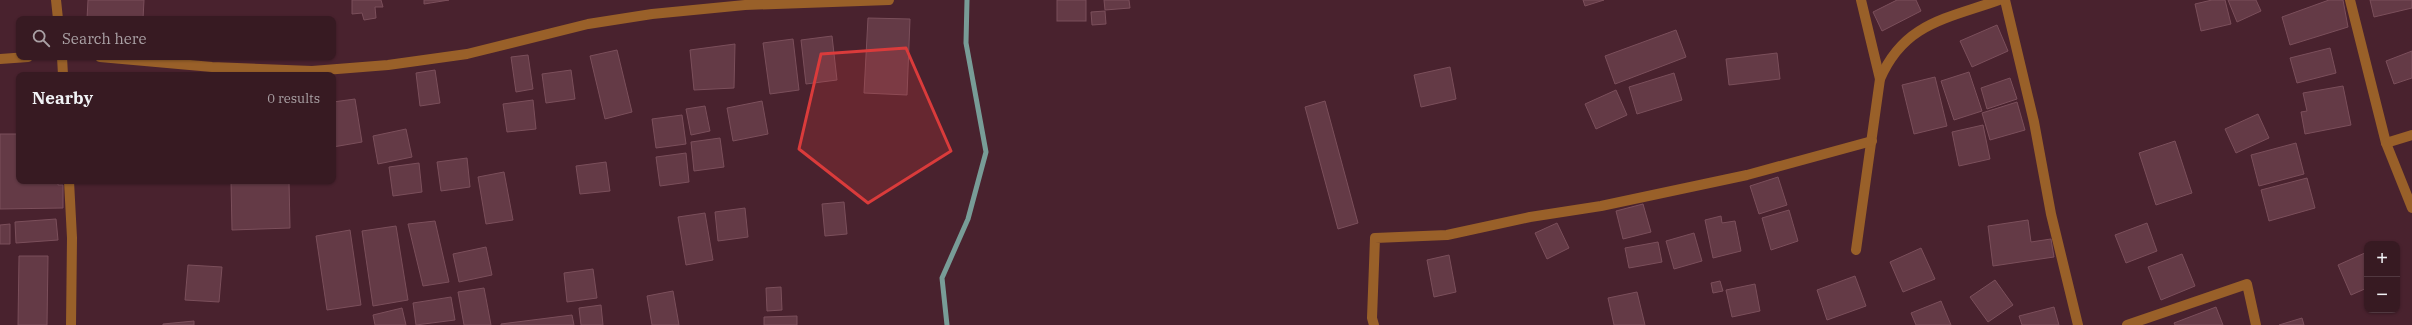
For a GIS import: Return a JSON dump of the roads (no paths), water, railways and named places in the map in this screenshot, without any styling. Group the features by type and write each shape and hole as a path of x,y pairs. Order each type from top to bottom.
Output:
{"street":[{"path":"56,0 58,16"},
{"path":"134,60 212,67 312,71 388,65 467,54 588,24 652,14 745,5 889,0"},
{"path":"1861,0 1880,80"},
{"path":"1856,250 1880,80 1888,60 1902,43 1921,28 1999,0"},
{"path":"2005,0 2034,122 2051,214 2078,325"},
{"path":"2350,0 2386,143 2412,208"},
{"path":"0,59 16,58"},
{"path":"62,60 63,72"},
{"path":"2386,143 2412,135"},
{"path":"1374,325 1372,318 1376,238 1447,235 1530,217 1601,206 1747,175 1872,141"},
{"path":"69,184 72,238 71,325"},
{"path":"2128,325 2247,284 2256,325"}],"waterway":[{"path":"947,325 942,278 968,219 986,152 966,43 967,0"}]}
